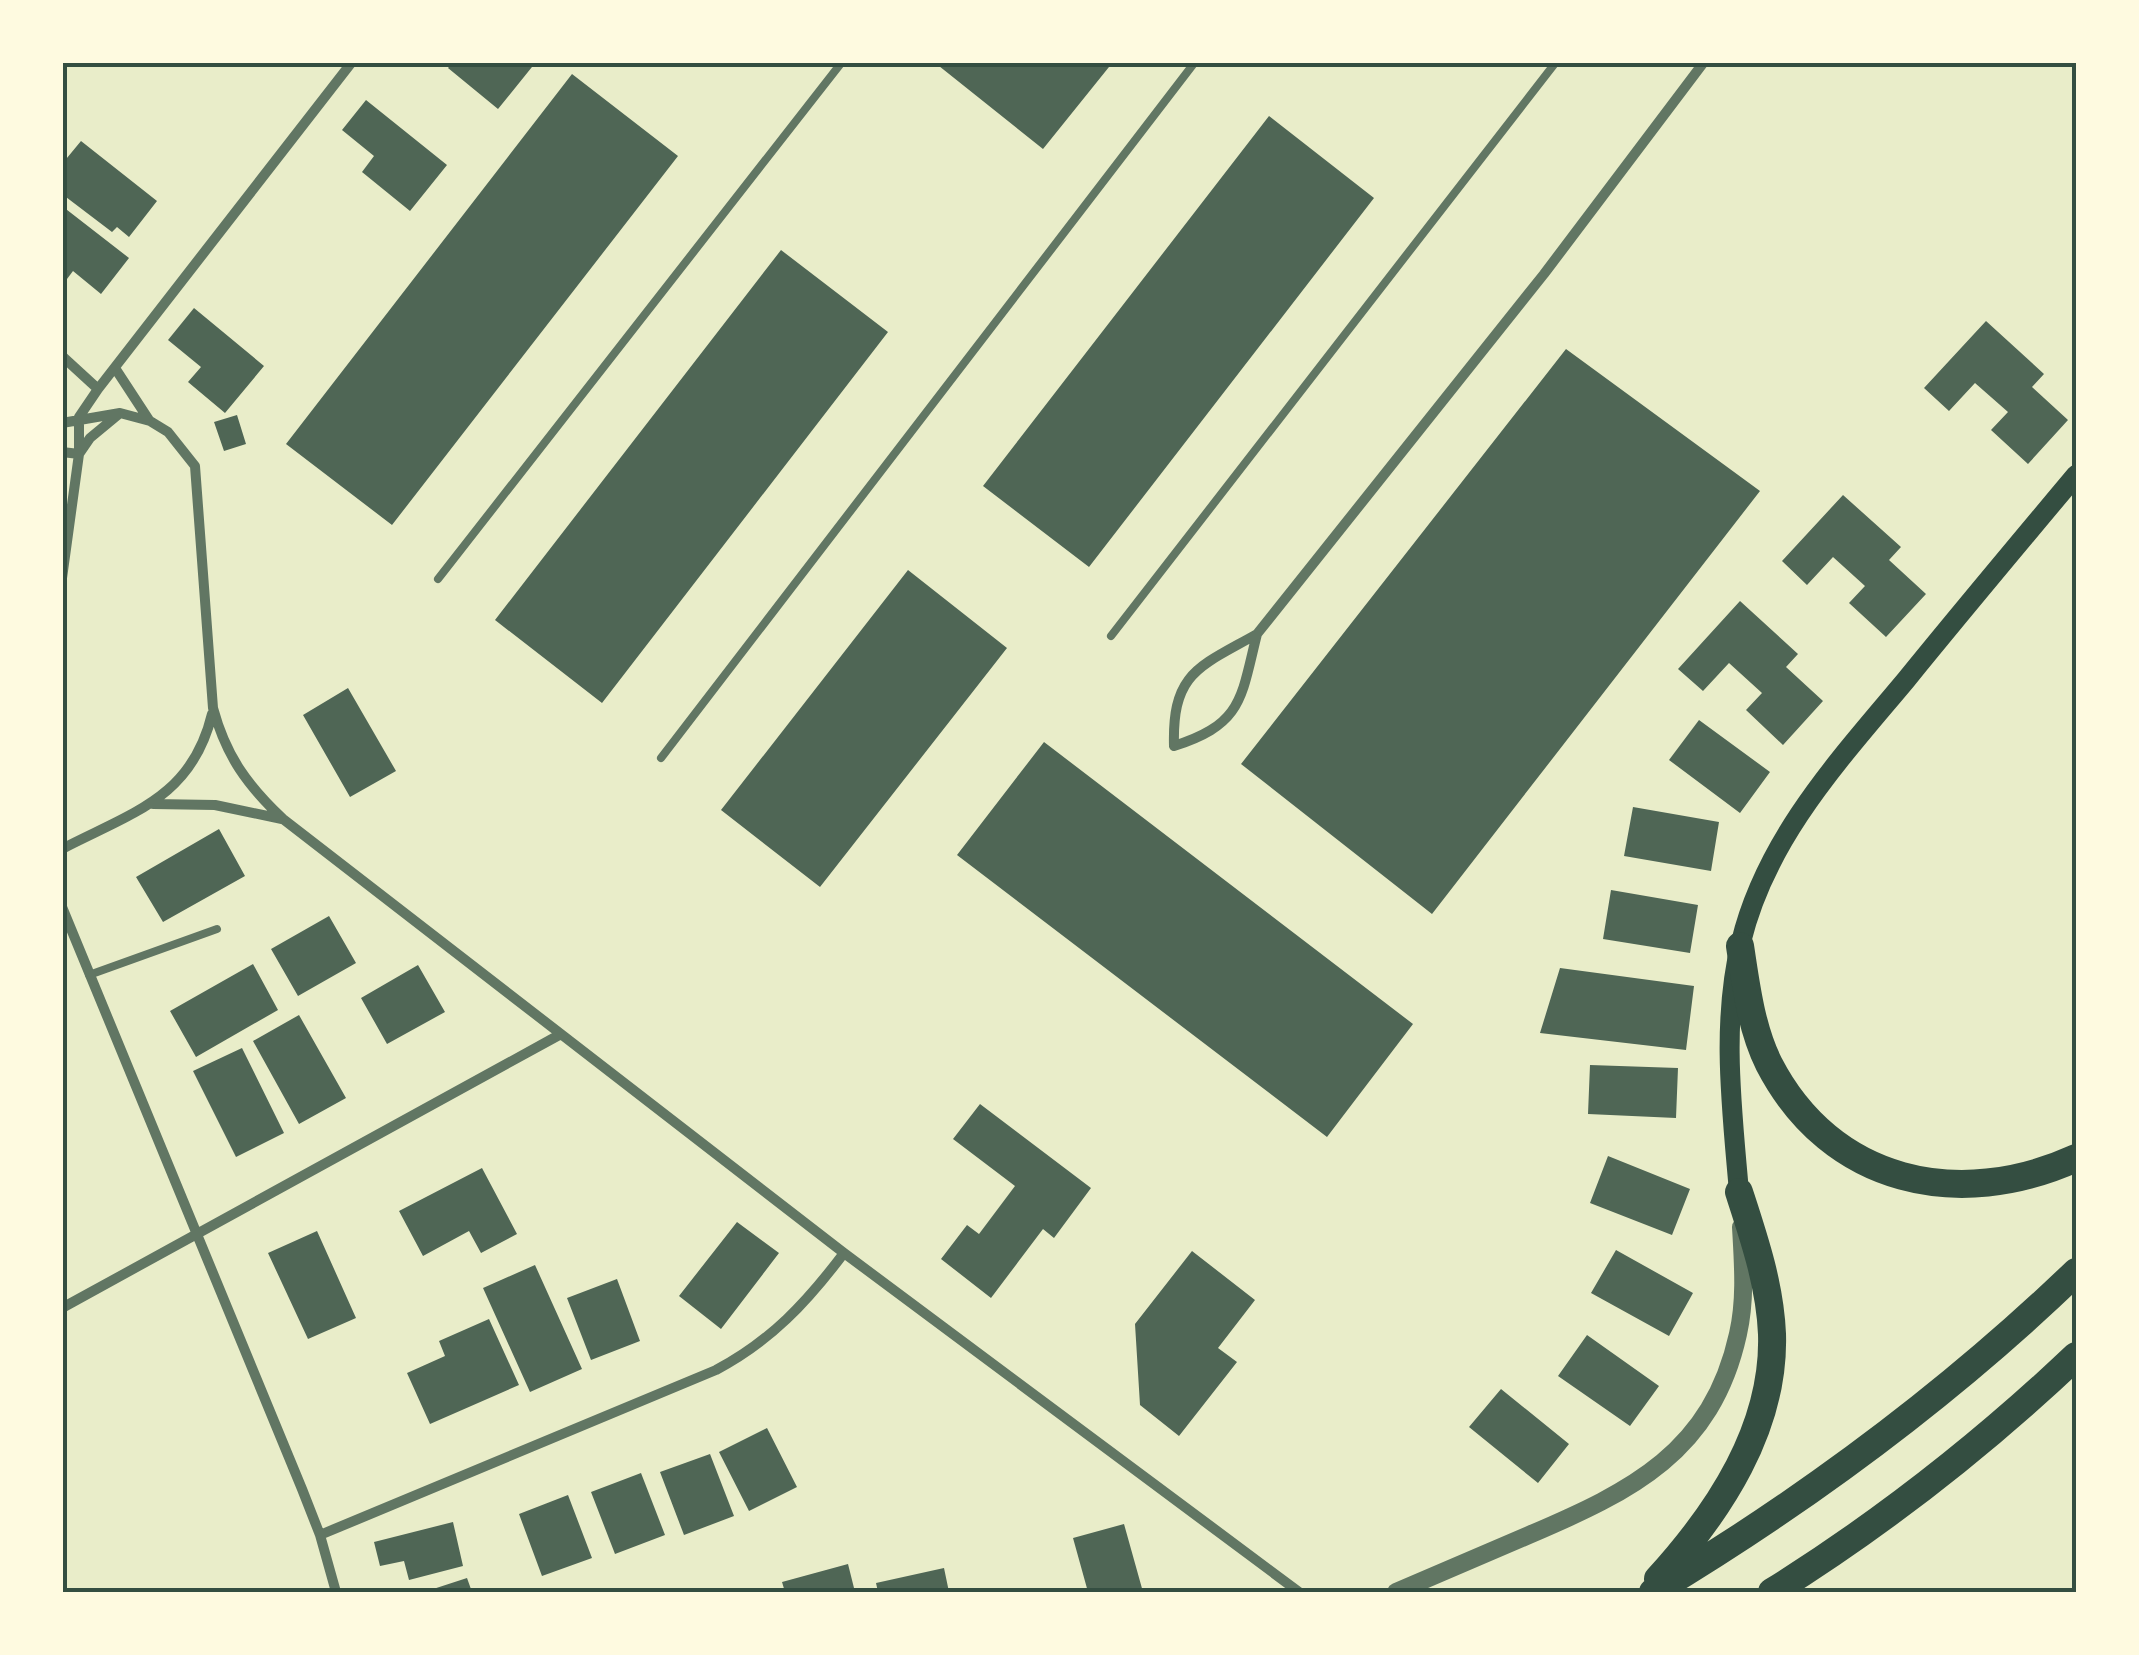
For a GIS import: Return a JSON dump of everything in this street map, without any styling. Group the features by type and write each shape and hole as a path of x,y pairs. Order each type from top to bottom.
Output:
{"highway":[{"path":"1740,946 1752,1016 1770,1064 1798,1107 1859,1160 1912,1180 1978,1184 2011,1180 2076,1158"},
{"path":"1650,1592 1717,1502 1752,1440 1764,1409 1771,1360 1769,1306 1739,1192"},
{"path":"1650,1592 1741,1540 1895,1430 2027,1320 2076,1272"},
{"path":"1772,1592 1834,1552 1936,1476 2007,1420 2076,1356"}],"main road":[{"path":"1739,1192 1729,1066 1733,992 1740,946 1759,888 1800,813 1856,739 2076,474"}],"street":[{"path":"62,578 79,418 352,62"},
{"path":"1258,634 1242,694 1223,724 1208,735 1174,746 1173,710 1179,694 1200,666 1258,634 1544,274 1704,62"},
{"path":"62,356 98,389"},
{"path":"115,368 150,421"},
{"path":"78,454 120,412"},
{"path":"62,423 120,412 150,421 168,432 195,466 213,708 222,741 244,776 283,819 844,1253 1299,1592"},
{"path":"62,452 78,454"},
{"path":"62,849 152,804 174,786 192,764 213,708"},
{"path":"152,804 215,805 283,819"},
{"path":"62,907 320,1535 336,1592"},
{"path":"62,1308 562,1034"},
{"path":"1396,1592 1590,1509 1650,1475 1691,1436 1720,1389 1739,1331 1743,1284 1739,1192"},
{"path":"320,1535 729,1363 768,1338 795,1314 844,1253"}],"lane":[{"path":"438,579 842,62"},
{"path":"661,758 1195,62"},
{"path":"1110,636 1556,62"},
{"path":"90,975 217,929"}],"building":[{"path":"453,62 536,62 498,109 448,68"},
{"path":"934,62 1113,62 1043,149"},
{"path":"572,74 678,156 392,525 286,444"},
{"path":"366,100 447,165 410,211 362,172 374,156 342,130"},
{"path":"1269,116 1374,198 1089,567 983,486"},
{"path":"81,141 157,201 129,237 117,227 112,232 62,194 62,164"},
{"path":"62,206 129,258 101,294 73,271 67,279 62,275"},
{"path":"781,250 888,332 602,703 495,620"},
{"path":"194,308 264,366 225,413 188,382 201,367 168,340"},
{"path":"1986,321 2044,374 2032,387 2068,420 2028,464 1991,430 2008,412 1975,383 1949,411 1924,388"},
{"path":"1566,349 1760,491 1432,914 1241,764"},
{"path":"237,415 246,444 224,451 214,422"},
{"path":"1843,495 1901,547 1889,560 1926,594 1886,637 1849,603 1865,586 1833,557 1807,585 1782,561"},
{"path":"908,570 1007,648 820,887 721,810"},
{"path":"1740,601 1798,654 1786,667 1823,701 1783,745 1746,710 1762,693 1729,663 1703,691 1678,669"},
{"path":"348,688 396,771 350,797 303,715"},
{"path":"1699,720 1770,772 1740,813 1669,760"},
{"path":"1044,742 1413,1024 1327,1137 957,855"},
{"path":"1633,807 1719,822 1711,871 1624,856"},
{"path":"219,829 245,876 163,922 136,877"},
{"path":"1611,890 1698,905 1690,953 1603,939"},
{"path":"329,916 356,963 298,996 271,949"},
{"path":"253,964 278,1010 196,1057 170,1011"},
{"path":"418,965 445,1012 387,1044 361,998"},
{"path":"1560,968 1694,986 1686,1050 1540,1033"},
{"path":"299,1015 346,1098 299,1124 253,1041"},
{"path":"242,1048 284,1133 236,1157 193,1071"},
{"path":"1590,1065 1678,1068 1676,1118 1588,1114"},
{"path":"980,1104 1091,1188 1054,1238 1043,1229 991,1298 941,1259 967,1225 979,1234 1015,1186 953,1139"},
{"path":"1608,1156 1690,1189 1672,1235 1590,1203"},
{"path":"482,1168 517,1234 481,1253 469,1231 423,1256 399,1211"},
{"path":"737,1222 779,1253 721,1329 679,1296"},
{"path":"317,1231 356,1318 308,1339 268,1253"},
{"path":"1616,1250 1693,1293 1669,1336 1591,1293"},
{"path":"1192,1251 1255,1300 1218,1348 1237,1362 1179,1436 1140,1405 1135,1324"},
{"path":"535,1265 582,1369 530,1392 483,1288"},
{"path":"617,1279 640,1341 591,1360 567,1298"},
{"path":"489,1319 519,1385 430,1424 407,1373 445,1356 439,1341"},
{"path":"1587,1335 1659,1386 1630,1426 1558,1376"},
{"path":"1501,1389 1569,1444 1538,1483 1469,1427"},
{"path":"767,1428 797,1487 749,1511 719,1452"},
{"path":"710,1454 734,1516 684,1535 660,1472"},
{"path":"641,1473 665,1535 615,1554 591,1492"},
{"path":"568,1495 592,1558 542,1576 519,1514"},
{"path":"453,1522 463,1566 409,1580 404,1561 380,1566 374,1542"},
{"path":"1124,1524 1143,1592 1088,1592 1073,1538"},
{"path":"848,1564 855,1592 785,1592 782,1582"},
{"path":"944,1568 949,1592 878,1592 876,1583"},
{"path":"467,1578 472,1592 424,1592"}]}
